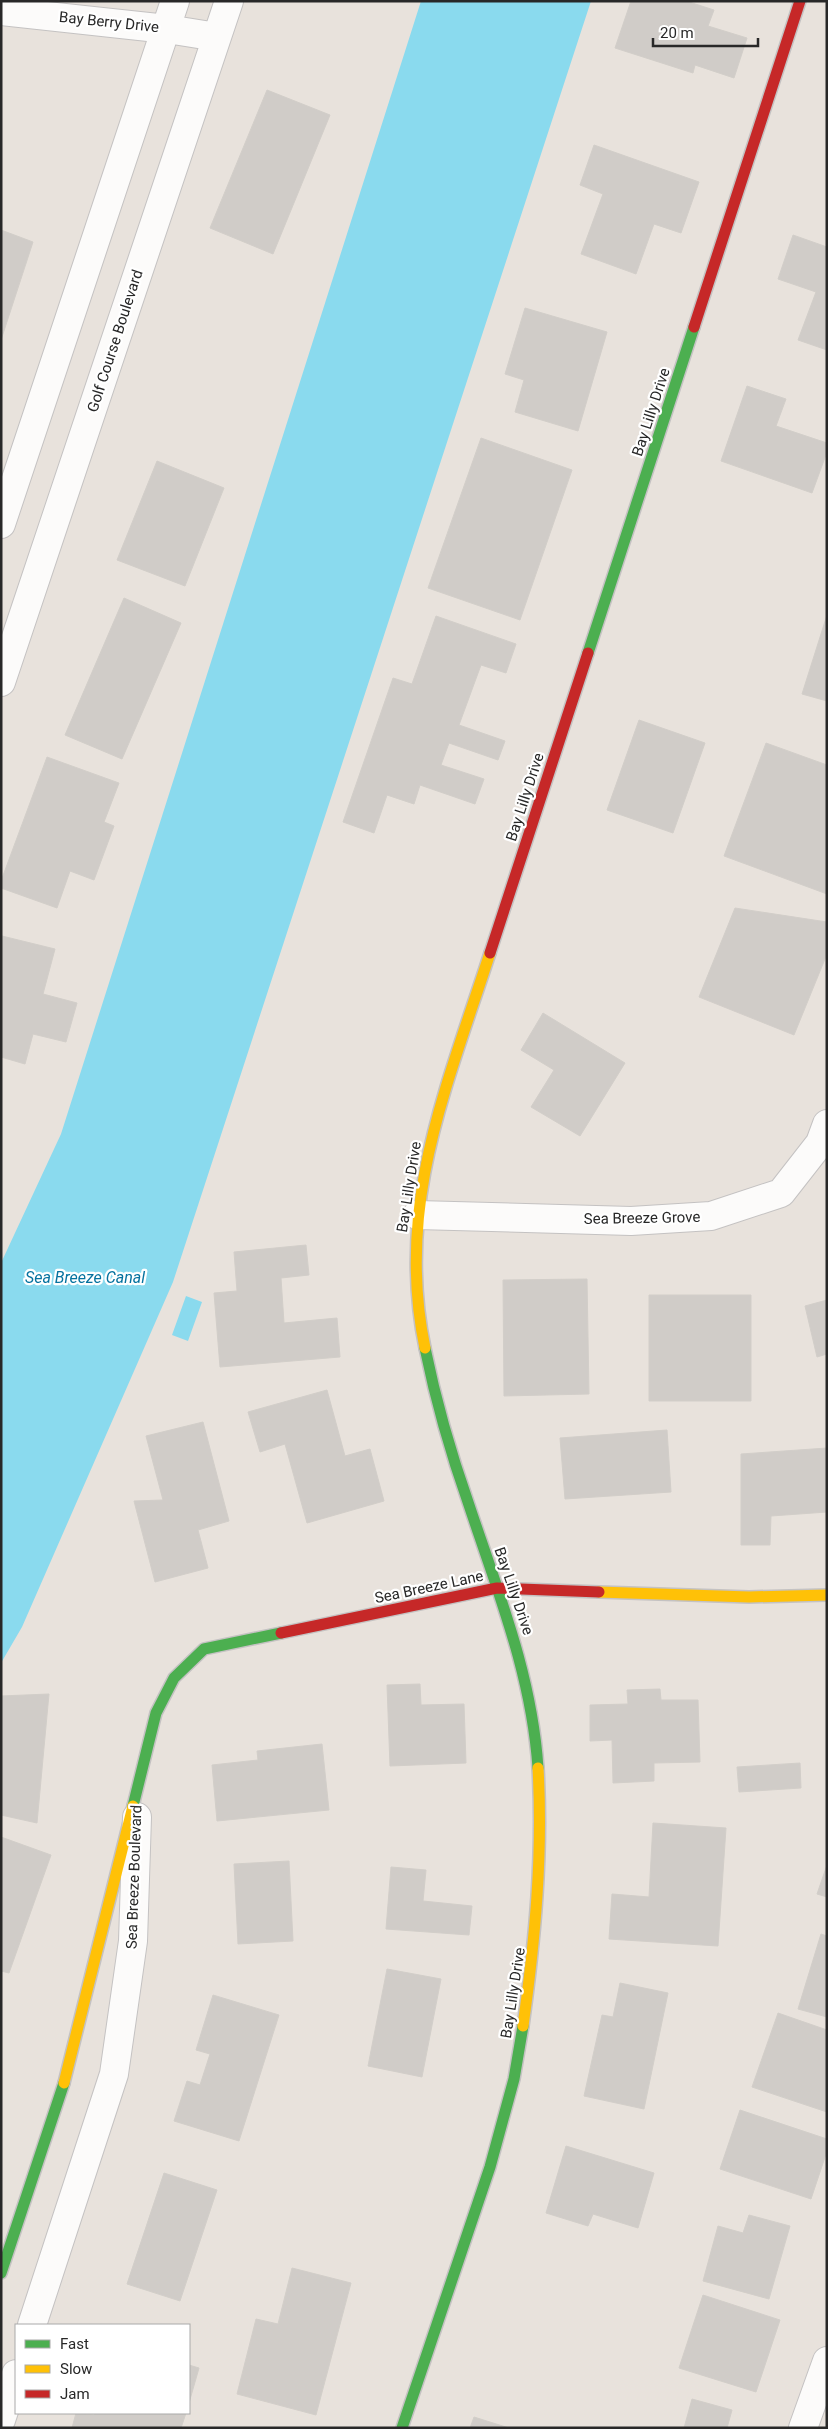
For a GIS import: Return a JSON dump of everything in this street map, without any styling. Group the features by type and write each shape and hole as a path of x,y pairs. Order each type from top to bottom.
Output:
{"main road":[{"name":"Bay Lilly Drive","path":"402,2428 480,2193 514,2078 536,1955 541,1850 537,1758 524,1668 433,1395 419,1321 415,1269 417,1215 426,1162 437,1116 800,1"},
{"name":"Sea Breeze Lane","path":"138,1793 156,1713 174,1678 204,1649 497,1588 748,1597 827,1596"},
{"name":"Sea Breeze Boulevard","path":"1,2273 71,2062 138,1793"}],"street":[{"path":"1,524 175,1"},
{"name":"Golf Course Boulevard","path":"1,682 229,1"},
{"name":"Bay Berry Drive","path":"1,11 166,29 217,37"},
{"name":"Sea Breeze Grove","path":"417,1215 631,1221 711,1216 781,1192 820,1143 827,1124"},
{"name":"Sea Breeze Boulevard","path":"32,2324 114,2074 133,1941 138,1793"},
{"path":"804,2428 827,2362"},
{"path":"1,2420 15,2377"}],"water":[{"name":"Sea Breeze Canal","path":"421,1 591,1 173,1282 22,1627 1,1663 1,1263 61,1134"},
{"path":"186,1296 202,1302 188,1341 172,1335"}],"building":[{"path":"631,1 686,1 714,10 708,26 747,38 734,78 695,65 693,73 615,48"},
{"path":"267,90 330,115 273,254 210,228"},
{"path":"594,145 699,182 681,233 654,224 636,274 581,254 603,194 580,185"},
{"path":"1,230 33,242 1,340"},
{"path":"793,235 827,247 827,350 798,340 816,292 778,279"},
{"path":"525,308 607,332 578,431 515,412 524,380 505,374"},
{"path":"747,386 786,399 776,426 827,443 827,452 812,493 721,461"},
{"path":"481,438 572,470 520,620 428,588"},
{"path":"157,461 224,488 185,586 117,560"},
{"path":"124,598 181,623 122,759 65,735"},
{"path":"827,615 827,701 802,694"},
{"path":"436,616 516,644 506,673 481,665 459,725 505,741 498,760 449,743 441,765 484,779 475,804 420,785 414,804 387,795 374,833 343,822 393,678 412,684"},
{"path":"639,720 705,743 673,833 607,810"},
{"path":"766,743 827,765 827,894 724,856"},
{"path":"47,757 119,783 104,822 114,826 94,880 70,871 57,908 1,888 1,881"},
{"path":"735,908 827,922 827,954 794,1035 699,997"},
{"path":"2,936 55,949 43,994 77,1003 66,1042 33,1034 25,1064 1,1057"},
{"path":"543,1013 625,1063 580,1136 531,1107 554,1070 521,1050"},
{"path":"306,1245 309,1275 281,1278 284,1323 337,1318 340,1357 220,1367 214,1293 237,1291 234,1252"},
{"path":"587,1279 589,1394 504,1396 503,1280"},
{"path":"649,1295 751,1295 751,1401 649,1401"},
{"path":"827,1300 827,1354 817,1357 805,1306"},
{"path":"327,1390 345,1456 370,1449 384,1501 307,1523 285,1444 260,1452 248,1412"},
{"path":"203,1422 229,1521 198,1530 208,1568 155,1582 134,1501 163,1500 146,1436"},
{"path":"667,1430 671,1492 565,1499 560,1438"},
{"path":"827,1448 827,1512 771,1516 770,1545 741,1545 741,1454"},
{"path":"420,1684 421,1705 464,1704 466,1763 390,1766 387,1685"},
{"path":"660,1689 661,1700 698,1700 700,1762 654,1763 654,1781 613,1783 612,1740 590,1741 590,1705 628,1704 627,1690"},
{"path":"49,1694 37,1823 1,1815 1,1696"},
{"path":"322,1744 329,1810 217,1821 212,1765 258,1760 257,1751"},
{"path":"800,1763 801,1788 739,1792 737,1767"},
{"path":"653,1823 726,1828 718,1946 609,1939 612,1894 649,1897"},
{"path":"1,1837 51,1855 9,1973 1,1971"},
{"path":"289,1861 293,1941 238,1944 234,1864"},
{"path":"827,1865 827,1897 817,1894"},
{"path":"391,1867 426,1870 423,1901 472,1906 469,1935 386,1929"},
{"path":"821,1934 827,1936 827,2017 798,2009"},
{"path":"387,1969 441,1979 422,2077 368,2066"},
{"path":"620,1983 668,1993 644,2109 584,2096 602,2015 613,2017"},
{"path":"213,1995 279,2015 239,2141 174,2121 187,2081 200,2085 210,2054 196,2050"},
{"path":"778,2013 827,2030 827,2112 752,2087"},
{"path":"740,2110 827,2139 827,2151 811,2199 720,2169"},
{"path":"566,2146 654,2173 638,2228 593,2214 588,2226 546,2213"},
{"path":"164,2173 217,2190 180,2301 127,2284"},
{"path":"749,2215 790,2226 769,2299 703,2281 718,2226 743,2233"},
{"path":"292,2268 351,2283 316,2415 237,2394 256,2319 278,2324"},
{"path":"703,2295 780,2320 756,2392 679,2368"},
{"path":"190,2365 199,2368 190,2400"},
{"path":"692,2399 732,2410 727,2428 684,2428"},
{"path":"76,2414 186,2414 181,2428 72,2428"},
{"path":"474,2417 509,2428 470,2428"}],"traffic: fast":[{"path":"588,653 694,327"},
{"path":"425,1348 450,1447 502,1602 521,1667 535,1734 538,1768"},
{"path":"133,1806 156,1713 174,1678 204,1649 281,1633"},
{"path":"402,2428 490,2167 514,2079 523,2026"},
{"path":"1,2273 64,2083"}],"traffic: slow":[{"path":"425,1348 417,1295 416,1245 421,1195 430,1147 443,1099 490,953"},
{"path":"599,1592 749,1597 827,1595"},
{"path":"523,2026 531,1962 539,1865 538,1768"},
{"path":"64,2083 133,1806"}],"traffic: jam":[{"path":"694,327 800,1"},
{"path":"490,953 588,653"},
{"path":"281,1633 497,1588 599,1592"}]}
